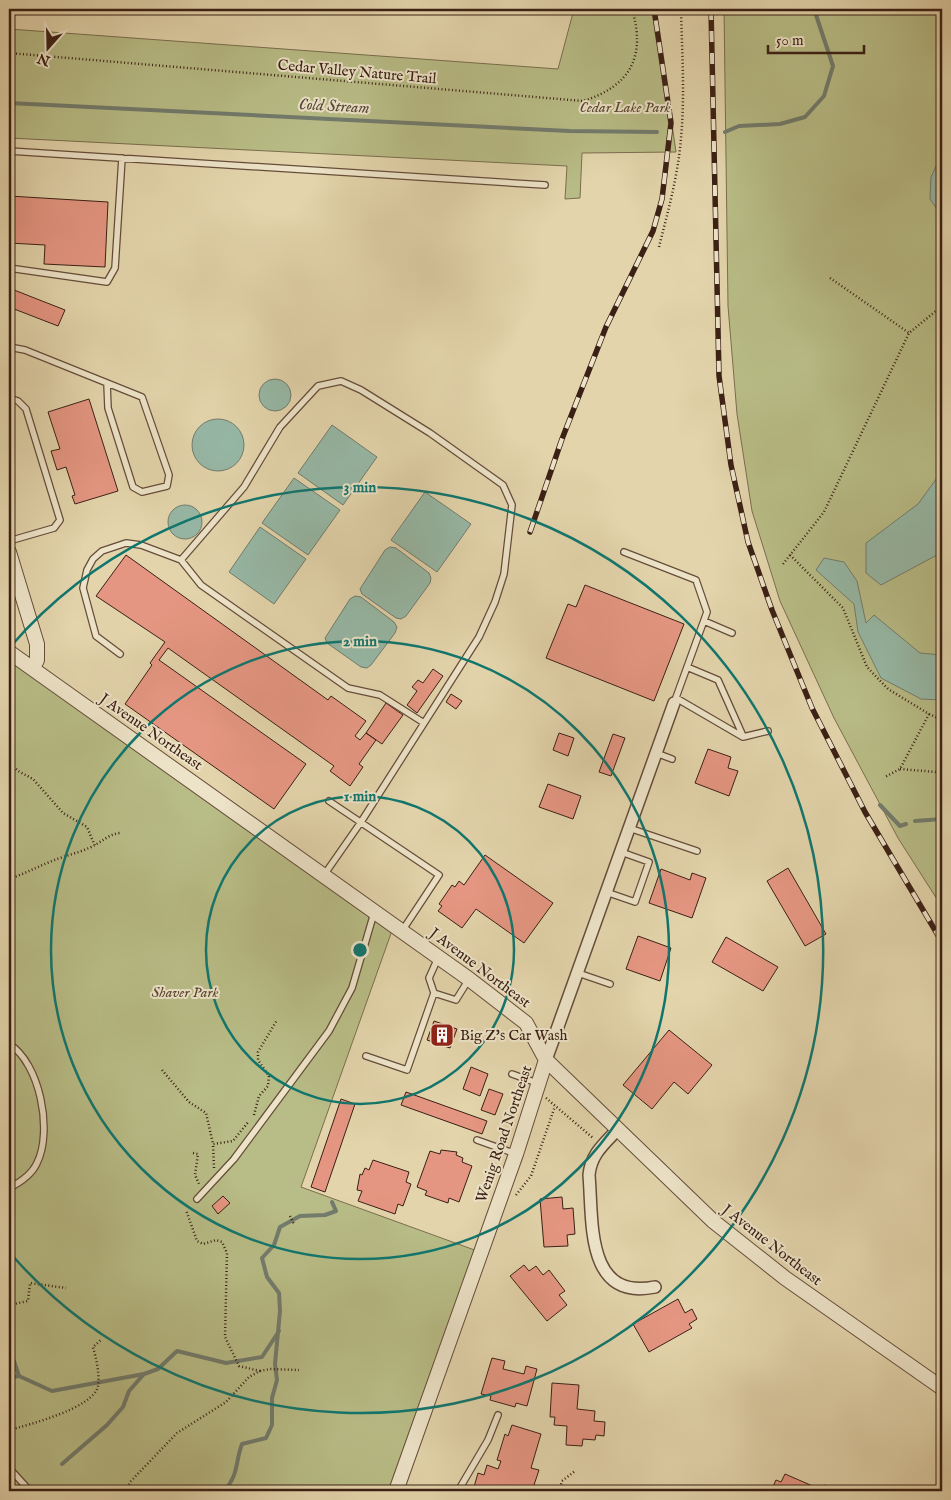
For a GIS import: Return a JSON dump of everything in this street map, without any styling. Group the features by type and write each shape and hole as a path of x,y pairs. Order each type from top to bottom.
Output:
{"street":[{"path":"9,552 37,644 37,660 33,668"},
{"name":"J Avenue Northeast","path":"9,652 402,930 526,1023 546,1060 713,1221 749,1251 942,1388"},
{"name":"Wenig Road Northeast","path":"396,1491 516,1154 546,1060 675,700"},
{"path":"618,1129 594,1154 589,1175 597,1256 610,1278 620,1285 632,1289 655,1287"}],"lane":[{"path":"9,151 545,185"},
{"path":"9,268 107,282 114,268 122,158"},
{"path":"9,346 25,350 142,397 169,475 167,486 142,492 133,487 108,408 107,383"},
{"path":"181,560 244,487 280,427 318,386 341,381 354,387 430,433 504,486 512,504 504,574 495,602 479,637 361,822 324,875"},
{"path":"9,398 18,402 26,409 60,520 54,528 9,541"},
{"path":"120,654 96,636 83,588 87,570 93,560 102,551 126,543 141,545 181,560 200,584 348,688 380,695 424,723"},
{"path":"624,552 696,580 707,612 675,700 743,736 768,731"},
{"path":"704,621 732,633"},
{"path":"687,666 718,680 743,736"},
{"path":"656,753 672,759"},
{"path":"329,801 439,875 402,930"},
{"path":"629,828 697,851"},
{"path":"606,892 635,902 649,862 620,852"},
{"path":"196,1199 234,1159 329,1031 352,988 375,911"},
{"path":"366,1056 407,1070 434,994 429,978 438,956"},
{"path":"578,973 610,984"},
{"path":"434,994 456,1000 469,979"},
{"path":"9,1044 30,1067 43,1102 42,1142 37,1164 19,1183 9,1188"},
{"path":"512,1074 539,1084"},
{"path":"477,1140 516,1154"},
{"path":"458,1491 488,1440 498,1414"},
{"path":"9,1468 30,1491"}],"path":[{"name":"Cedar Valley Nature Trail","path":"9,54 583,101 611,89 630,70 636,55 638,41 632,9"},
{"path":"659,247 674,191 681,139 683,104 681,9"},
{"path":"830,278 909,333"},
{"path":"783,564 824,512 909,333 942,306"},
{"path":"790,555 843,608 867,667 888,690 942,720"},
{"path":"900,769 929,714"},
{"path":"9,761 18,771 33,780 63,813 87,827 95,846"},
{"path":"885,777 900,769 942,774"},
{"path":"9,879 95,846 112,834 120,832"},
{"path":"213,1144 233,1141 255,1114 259,1096 268,1086 269,1076 258,1060 258,1052 277,1020"},
{"path":"162,1070 189,1102 206,1113 213,1144 214,1167 209,1172"},
{"path":"546,1098 602,1146"},
{"path":"516,1196 531,1176 555,1106"},
{"path":"193,1154 198,1154 196,1175 198,1183 206,1189"},
{"path":"198,1183 204,1178"},
{"path":"186,1210 197,1241 203,1244 216,1240 222,1242 227,1253 225,1337 239,1366 260,1371"},
{"path":"290,1216 294,1224"},
{"path":"9,1305 28,1301 30,1283 66,1288"},
{"path":"9,1430 57,1416 94,1394 98,1387 97,1365 93,1347 102,1339"},
{"path":"126,1491 131,1481 176,1433 226,1402 249,1377 260,1371 270,1369 299,1370"},
{"path":"559,1491 562,1481 575,1471"}],"green space":[{"name":"Cedar Lake Park","path":"574,9 655,9 676,152 582,153 580,198 565,199 567,166 9,138 9,29 558,69"},
{"path":"724,9 942,9 942,907 898,838 834,718 780,601 752,511 737,414 728,306"},
{"name":"Shaver Park","path":"9,652 394,925 301,1187 480,1252 396,1491 9,1491"}],"shaded area":[{"path":"942,154 942,216 930,199 931,177"},
{"path":"275,379 281,380 286,384 290,389 290,401 286,406 281,410 275,411 269,410 264,406 260,401 259,395 260,389 264,384 269,380"},
{"path":"213,419 223,419 232,423 240,431 244,445 240,459 232,467 223,471 213,471 204,467 196,459 192,450 192,440 196,431 204,423"},
{"path":"332,425 377,457 343,505 298,473"},
{"path":"942,471 942,549 937,555 881,585 866,573 866,543 918,504"},
{"path":"294,478 340,510 308,555 262,523"},
{"path":"425,492 471,524 437,572 391,540"},
{"path":"185,505 192,506 197,510 201,515 201,529 197,534 192,538 185,539 178,538 173,534 169,529 168,522 169,515 173,510 178,506"},
{"path":"260,527 306,559 274,604 229,572"},
{"path":"390,547 396,548 429,573 431,578 430,583 406,616 401,619 396,618 362,594 360,589 385,550"},
{"path":"824,558 844,562 857,581 866,623 874,615 920,653 942,655 942,700 921,699 881,678 858,632 854,604 816,570"},
{"path":"355,596 361,597 394,622 397,627 395,633 367,668 361,667 327,643 325,638 350,599"}],"building":[{"path":"9,196 108,202 105,267 44,264 45,245 9,243"},
{"path":"9,288 65,310 58,326 9,307"},
{"path":"89,399 118,491 75,504 72,496 75,495 66,467 57,470 51,451 60,449 48,412"},
{"path":"126,555 328,700 331,696 366,721 355,736 360,740 366,733 376,740 359,764 363,767 350,786 330,771 334,766 168,648 159,660 306,764 274,809 125,704 152,665 150,663 165,642 96,596"},
{"path":"585,585 684,624 654,701 546,658 568,604 576,607"},
{"path":"433,669 443,676 417,713 407,705 417,691 412,687 418,680 423,683"},
{"path":"451,694 462,701 456,709 446,702"},
{"path":"386,703 403,715 382,744 366,733"},
{"path":"559,733 574,738 568,756 553,750"},
{"path":"613,734 625,738 611,776 599,772"},
{"path":"708,749 731,757 728,768 738,771 729,796 695,783"},
{"path":"548,784 581,796 573,819 539,807"},
{"path":"485,855 553,903 524,943 476,909 462,928 438,911 442,906 439,904 452,885 455,887 459,881 464,885"},
{"path":"788,868 826,934 805,946 767,881"},
{"path":"661,869 690,880 692,873 706,878 692,918 649,903"},
{"path":"638,936 671,948 660,981 626,969"},
{"path":"726,937 778,967 763,991 712,962"},
{"name":"Big Z's Car Wash","path":"434,1021 457,1029 450,1048 427,1040"},
{"path":"669,1030 712,1065 688,1094 674,1082 652,1109 623,1085"},
{"path":"471,1067 488,1074 480,1096 463,1089"},
{"path":"489,1089 503,1094 495,1115 481,1110"},
{"path":"406,1092 487,1121 482,1134 401,1105"},
{"path":"341,1099 355,1104 325,1192 311,1187"},
{"path":"441,1150 457,1152 456,1155 463,1158 462,1162 472,1166 459,1202 449,1198 448,1203 425,1195 427,1191 417,1187 430,1151 440,1154"},
{"path":"373,1160 409,1172 406,1182 411,1184 403,1206 398,1204 395,1214 358,1201 362,1191 357,1190 360,1174 362,1175 365,1168 369,1170"},
{"path":"223,1196 230,1203 218,1214 212,1206"},
{"path":"562,1197 563,1209 573,1208 575,1234 567,1235 568,1246 544,1247 540,1199"},
{"path":"524,1265 529,1271 536,1266 543,1275 549,1270 565,1291 559,1295 567,1305 547,1321 510,1276"},
{"path":"678,1299 685,1313 692,1309 697,1319 689,1324 692,1328 649,1352 633,1324"},
{"path":"492,1358 505,1361 503,1369 524,1374 526,1366 537,1369 527,1406 516,1403 515,1407 490,1400 491,1396 481,1394"},
{"path":"552,1383 579,1385 577,1409 595,1411 594,1421 605,1422 604,1436 596,1435 595,1440 583,1439 582,1446 566,1445 567,1426 554,1425 555,1417 550,1417"},
{"path":"512,1425 541,1434 531,1468 539,1470 532,1491 509,1487 508,1491 489,1491 474,1487 478,1473 484,1475 487,1465 498,1469 501,1461 497,1460 505,1434 508,1436"},
{"path":"785,1474 822,1490 824,1485 835,1489 834,1491 771,1491 776,1480 781,1482"}],"waterway":[{"name":"Cold Stream","path":"725,132 739,126 780,124 805,117 824,96 833,66 814,9"},
{"name":"Cold Stream","path":"9,103 569,131 657,132"},
{"path":"880,805 900,826 906,824"},
{"path":"915,821 942,819"},
{"path":"224,1491 234,1474 242,1444 266,1438 272,1425 272,1398 277,1380 275,1364 280,1311 279,1293 267,1277 262,1258 274,1245 280,1227 300,1216 325,1215 336,1211 332,1202"},
{"path":"62,1464 107,1425 123,1407 129,1391 144,1374 158,1369 177,1351 226,1363 262,1357 279,1331"},
{"path":"9,1353 19,1376"},
{"path":"9,1378 19,1376 52,1391 144,1374"}],"railway":[{"path":"530,532 562,439 606,327 653,231 662,199 671,123 654,9"},
{"path":"711,9 719,376 731,465 748,542 772,610 812,708 865,812 942,942"}],"place":[{"name":"Big Z's Car Wash","path":"442,1035"}]}
